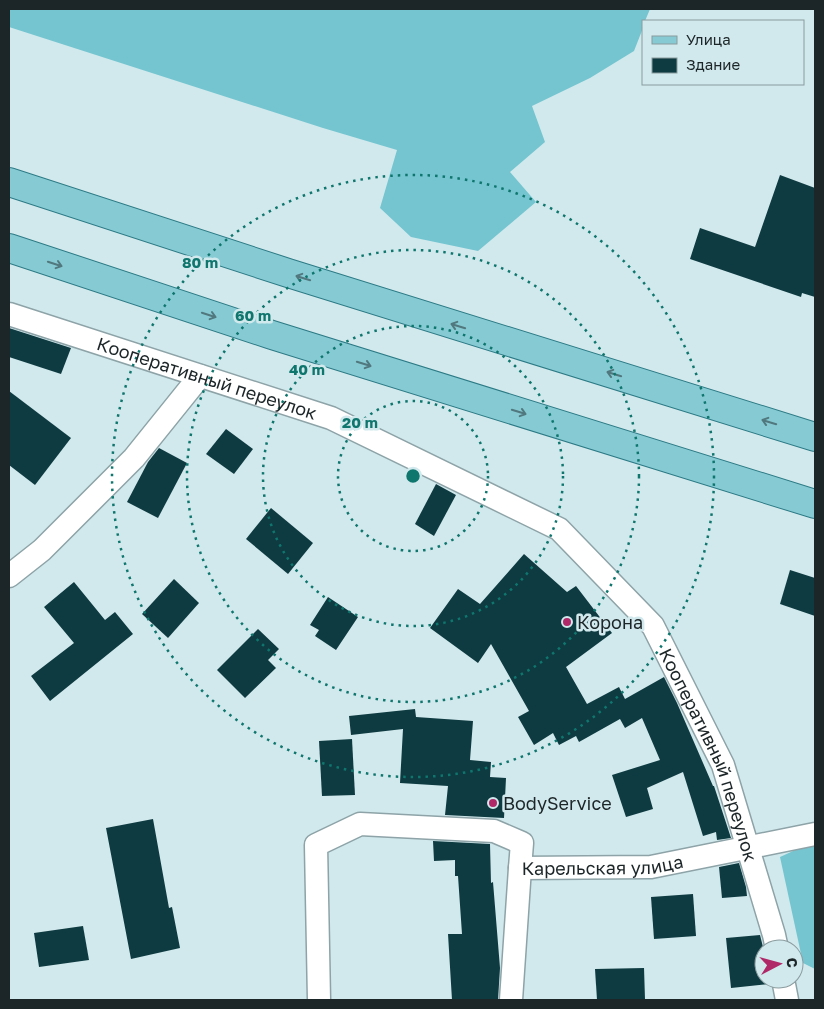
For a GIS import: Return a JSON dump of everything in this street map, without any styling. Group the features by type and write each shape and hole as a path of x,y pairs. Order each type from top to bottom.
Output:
{"main road":[{"path":"9,182 288,273 815,437"},
{"path":"9,248 272,335 815,504"}],"street":[{"name":"Кооперативный переулок","path":"9,314 330,418 559,529 653,626 723,765 774,939"},
{"path":"9,576 42,550 134,458 200,376"},
{"name":"Карельская улица","path":"319,1000 316,845 360,824 494,831 522,843 520,868 643,868 815,834"},
{"path":"511,1000 520,868"}],"shaded area":[{"path":"9,9 650,9 645,20 642,20 642,31 634,51 590,78 532,106 545,142 510,172 536,202 478,251 411,237 380,208 397,150 9,27"},
{"path":"804,846 815,847 815,969 804,964 804,939 798,939 780,857"}],"building":[{"path":"780,175 815,188 815,297 802,293 801,297 690,259 700,228 755,247"},
{"path":"9,328 71,348 61,374 9,357"},
{"path":"9,391 71,438 35,485 9,465"},
{"path":"226,429 253,449 234,474 206,454"},
{"path":"159,448 187,463 158,518 127,502 148,462"},
{"path":"436,484 456,495 434,536 415,524"},
{"path":"271,508 313,543 288,574 246,539"},
{"path":"524,554 567,592 576,586 612,633 566,667 587,704 619,687 625,699 664,677 714,786 731,838 717,840 716,832 703,836 683,772 647,788 653,809 626,817 612,775 660,760 642,718 625,728 620,719 579,742 576,736 559,745 553,733 534,745 518,717 529,711 491,644 478,663 430,628 458,589 480,604"},
{"path":"790,570 815,578 815,616 780,604"},
{"path":"174,579 199,603 168,638 142,614"},
{"path":"74,582 105,620 115,612 133,634 50,701 31,676 74,643 44,607"},
{"path":"328,597 358,617 336,650 315,636 319,630 310,625"},
{"path":"258,629 279,649 268,660 276,668 245,698 217,670"},
{"path":"415,709 416,717 473,721 470,760 491,762 490,777 506,778 504,818 445,815 448,786 400,783 403,729 351,735 349,716"},
{"path":"352,739 355,795 322,796 319,741"},
{"path":"153,819 169,908 172,907 180,948 131,959 106,828"},
{"path":"433,841 490,844 491,883 493,882 500,968 498,1000 452,1000 448,934 462,934 458,876 455,876 455,860 434,861"},
{"path":"739,863 747,896 722,898 719,867"},
{"path":"693,894 696,936 654,939 651,897"},
{"path":"83,926 89,960 39,967 34,933"},
{"path":"760,935 761,939 754,939 754,986 731,988 726,938"},
{"path":"644,968 645,1000 597,1000 595,969"}],"place":[{"name":"Корона","path":"567,622"},
{"name":"BodyService","path":"493,803"}]}
